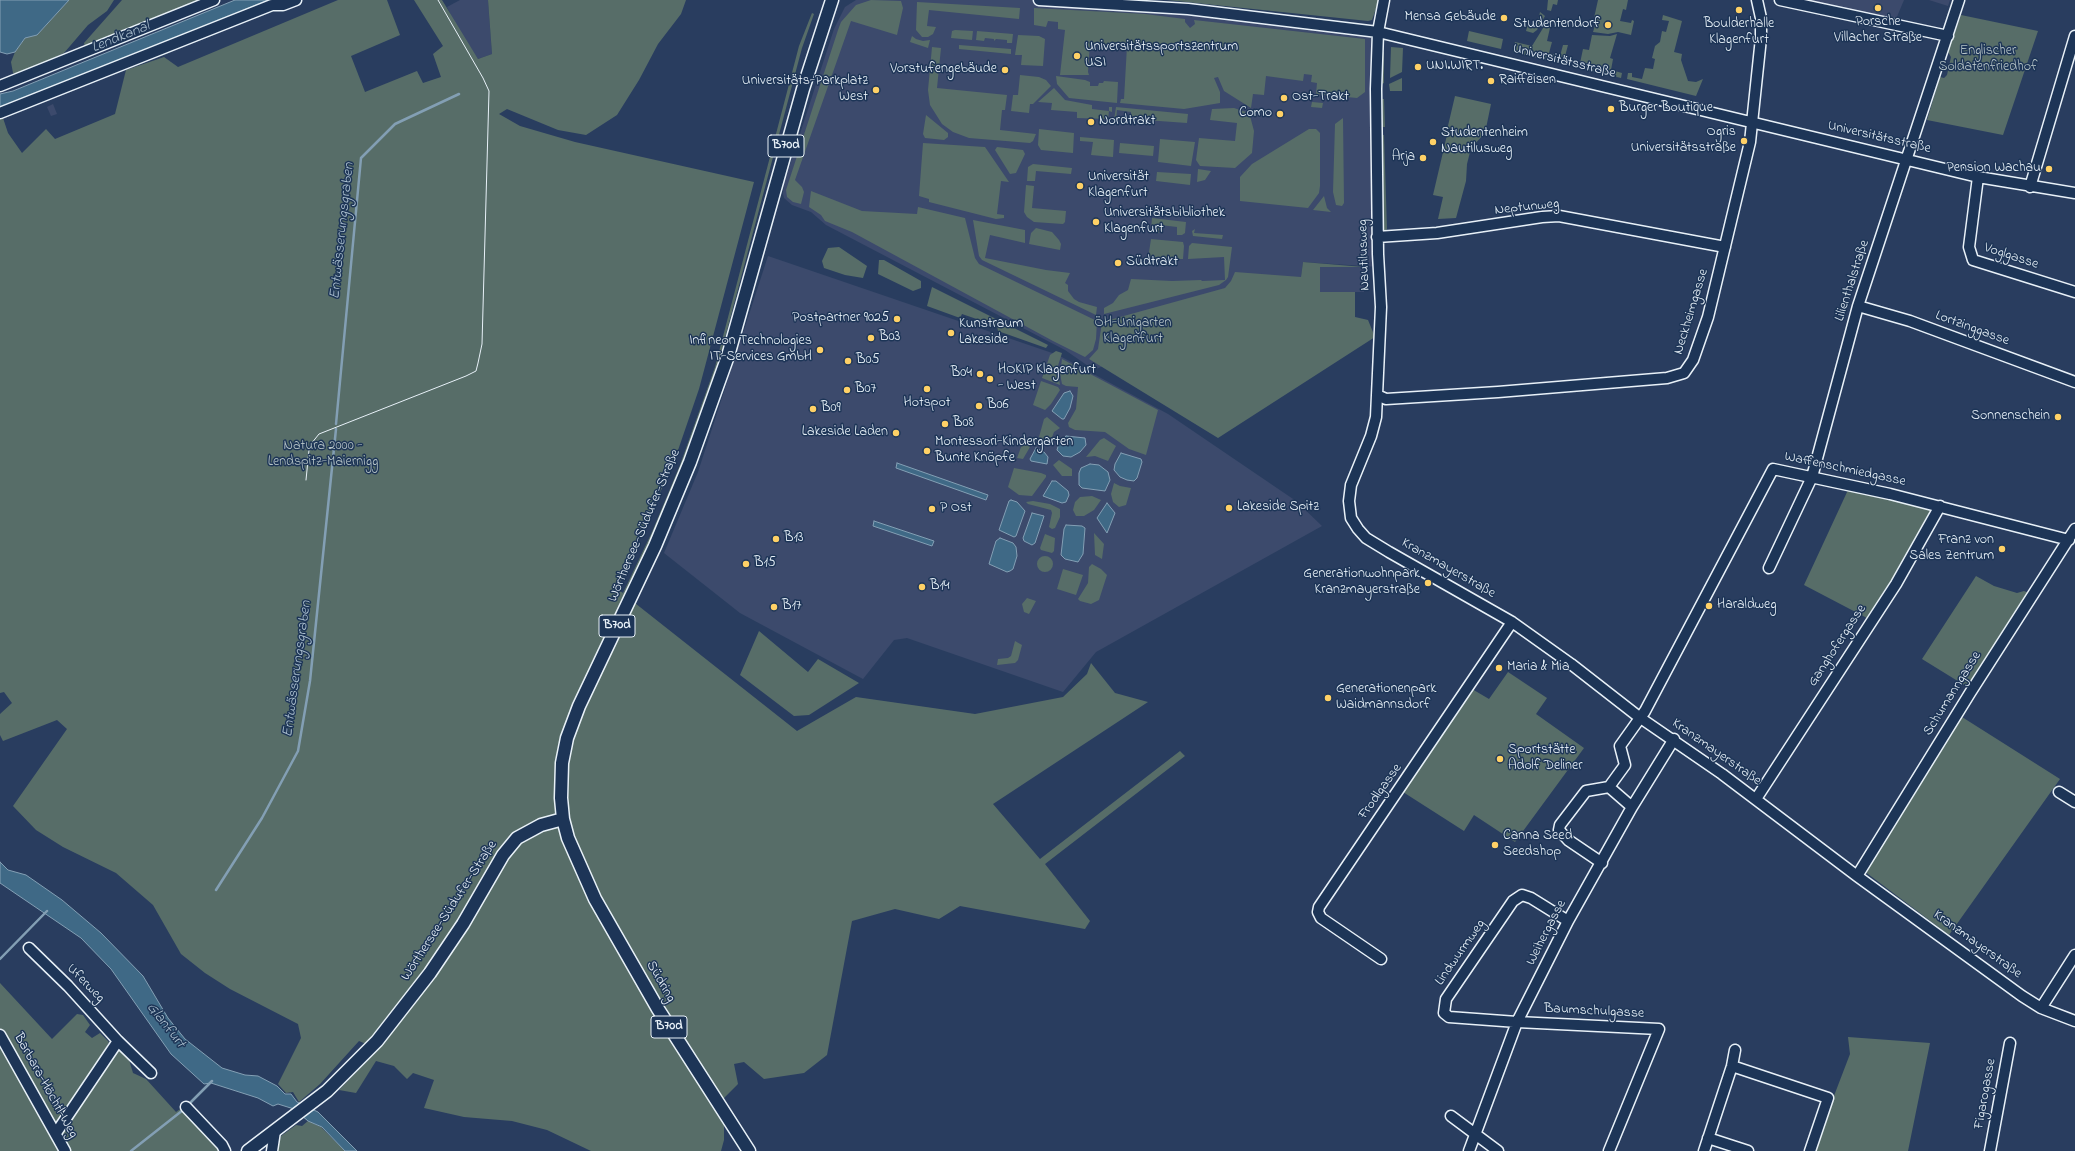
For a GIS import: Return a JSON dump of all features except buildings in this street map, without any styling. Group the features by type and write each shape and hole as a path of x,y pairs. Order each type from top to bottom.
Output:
{"main road":[{"name":"Wörthersee-Südufer-Straße","path":"248,1151 312,1102 343,1071 377,1042 430,973 503,855 517,838 529,830 563,818 560,798 562,763 567,738 579,706 655,546 690,462 725,363 800,97 832,0"},
{"name":"Südring","path":"563,818 568,838 595,899 658,1009 749,1151"}],"street":[{"path":"0,86 214,0"},
{"path":"0,113 272,5 284,5 296,0"},
{"name":"Universitätsstraße","path":"1039,0 1188,9 1378,32 1978,177 2075,194"},
{"name":"Nautilusweg","path":"1349,505 1351,485 1371,436 1376,417 1381,307 1377,237 1376,126 1378,32 1384,0"},
{"name":"Neckheimgasse","path":"1377,395 1386,399 1418,397 1678,376 1690,367 1708,317 1750,142 1761,38 1757,0"},
{"path":"1780,0 1948,36"},
{"name":"Lilienthalstraße","path":"1769,568 1812,477 1858,306 1908,159 1959,0"},
{"path":"2030,187 2072,54 2075,36"},
{"name":"Voglgasse","path":"1978,177 1969,247 1973,260 1978,264 2075,292"},
{"name":"Neptunweg","path":"1377,237 1437,233 1542,217 1559,216 1725,248"},
{"name":"Lortzinggasse","path":"1858,306 1910,321 2075,382"},
{"name":"Waffenschmiedgasse","path":"1639,717 1645,711 1773,469 1940,506 2069,540"},
{"name":"Kranzmayerstraße","path":"1349,505 1351,518 1366,538 1512,622 1571,664 1639,717 1674,739 1756,799 1857,876 2015,991 2042,1008 2075,1021"},
{"name":"Ganghofergasse","path":"1756,799 1896,584 1940,506"},
{"name":"Schumanngasse","path":"1857,876 1974,686 2075,529"},
{"name":"Frodlgasse","path":"1381,959 1321,918 1318,912 1319,906 1512,622"},
{"path":"1602,863 1568,840 1559,830 1562,822 1586,791 1609,787 1625,765 1620,746 1639,717"},
{"name":"Weihergasse","path":"1469,1151 1517,1022 1568,921 1602,863 1632,807 1674,739"},
{"path":"1609,787 1632,807"},
{"path":"2059,792 2075,802"},
{"name":"Lindwurmweg","path":"1517,1022 1449,1017 1444,1013 1443,1007 1446,999 1513,901 1522,895 1531,898 1568,921"},
{"name":"Uferweg","path":"29,948 68,986 118,1041 151,1073"},
{"path":"2042,1008 2075,955"},
{"name":"Baumschulgasse","path":"1517,1022 1659,1029 1609,1151"},
{"name":"Barbara-Höchtl-Weg","path":"0,1035 65,1151"},
{"path":"56,1133 118,1041"},
{"name":"Figarogasse","path":"1990,1151 2010,1042"},
{"path":"1704,1151 1732,1066 1735,1050"},
{"path":"1732,1066 1828,1098 1810,1151"},
{"path":"186,1107 222,1145 225,1151"},
{"path":"1451,1116 1498,1151"},
{"path":"272,1151 275,1131"},
{"path":"1708,1138 1748,1151"}],"shaded area":[{"path":"460,0 488,0 492,54 478,59 457,28 447,7"},
{"name":"Universität Klagenfurt","path":"856,0 1039,0 1378,32 1379,267 1303,262 1301,277 1094,370 1065,350 826,225 811,212 792,205 784,198 784,183 834,29 845,7"},
{"name":"Porsche Villacher Straße","path":"1805,0 1904,0 1896,19"},
{"path":"1929,0 1950,0 1948,6"},
{"path":"53,104 57,114 51,116 47,107"},
{"path":"768,256 1058,355 1168,414 1296,501 1322,526 1096,652 1063,692 907,638 894,640 863,679 740,613 664,553 698,472"},
{"path":"1319,267 1364,267 1364,292 1319,292"}],"green space":[{"path":"69,0 114,0 107,11 88,25 64,53 19,74 13,73 11,62 15,52 25,38 37,35"},
{"path":"122,0 204,0 85,48 84,43"},
{"name":"Natura 2000 - Lendspitz-Maiernigg","path":"338,0 387,0 400,35 351,56 365,92 417,71 423,83 441,77 433,54 443,46 414,0 442,0 478,59 492,54 488,0 686,0 681,14 658,44 639,80 617,115 586,135 558,130 507,109 499,114 520,126 575,142 754,182 699,389 675,459 617,589 623,593 652,532 680,465 715,367 799,46 812,13 814,14 802,48 717,368 683,467 626,596 797,731 856,697 975,714 1063,697 1087,674 1091,663 1115,693 1148,702 993,804 1040,859 1180,751 1185,756 1045,864 1090,921 1085,929 960,906 939,919 895,909 852,921 827,1055 804,1073 764,1079 744,1062 734,1064 738,1084 724,1098 724,1140 721,1151 591,1151 547,1130 512,1121 464,1117 424,1108 434,1080 413,1073 407,1079 394,1066 376,1061 356,1093 339,1090 378,1049 359,1041 320,1084 299,1102 293,1092 286,1093 278,1084 301,1038 298,1024 230,989 205,973 181,954 153,905 116,873 63,847 36,830 13,806 67,729 57,720 3,741 0,735 0,714 12,703 4,692 0,693 0,118 3,118 8,133 22,153 46,129 55,139 115,114 126,70 164,57 178,67"},
{"path":"871,0 901,1 903,8 897,35 851,21 795,180 802,187 804,192 801,204 793,202 787,197 786,190 841,22 856,5"},
{"path":"1167,0 1379,0 1372,20 1368,21"},
{"path":"1548,0 1558,0 1557,5 1553,4 1551,11 1547,10"},
{"path":"1598,0 1628,0 1626,10 1623,9 1620,21 1631,23 1632,20 1634,21 1631,35 1618,32 1608,34 1593,32 1597,19 1594,18"},
{"path":"917,2 1020,8 1019,19 929,10 927,26 936,27 933,34 928,37 922,37 916,30"},
{"path":"1034,8 1145,14 1185,19 1185,22 1190,28 1195,24 1194,20 1365,39 1365,92 1357,98 1316,94 1317,83 1311,82 1312,75 1304,74 1303,81 1266,76 1264,95 1253,94 1251,108 1224,91 1218,77 1214,78 1220,92 1220,103 1184,109 1120,103 1121,99 1124,99 1127,46 1090,43 1089,75 1060,75 1065,30 1058,29 1058,22 1048,21 1046,27 1034,25"},
{"path":"1540,12 1545,16 1537,30 1533,33 1526,31 1528,24 1537,26"},
{"path":"1663,15 1682,21 1674,52 1682,54 1681,60 1688,81 1696,82 1703,79 1696,96 1627,79 1628,73 1632,73 1632,77 1642,79 1645,68 1653,69 1655,59 1652,58 1655,46 1660,42 1662,31 1666,32 1669,21 1662,20"},
{"name":"Englischer Soldatenfriedhof","path":"1961,15 2038,31 2003,135 1927,120 1940,77 1944,78 1947,75 1951,57 1948,52"},
{"path":"1552,19 1547,41 1552,42 1549,53 1560,56 1563,45 1568,45 1563,64 1513,52 1515,42 1532,46 1548,20"},
{"path":"952,31 973,31 972,40 951,38"},
{"path":"977,31 1013,34 1012,43 1007,43 1007,40 996,39 994,41 994,39 985,38 984,41 976,40"},
{"path":"1469,31 1503,39 1501,49 1467,41"},
{"path":"1617,34 1610,58 1613,59 1611,70 1622,73 1621,78 1579,68 1583,49 1589,50 1592,35 1610,36"},
{"path":"1018,35 1039,36 1045,39 1043,66 1021,65 1022,55 1015,55"},
{"path":"912,36 923,41 930,40 928,48 910,42"},
{"path":"959,45 1011,49 1011,54 959,49"},
{"path":"932,47 941,48 937,88 1007,95 1005,110 1002,110 1000,130 1036,134 1033,141 1030,143 969,138 953,132 942,124 930,105 928,90"},
{"path":"1391,47 1403,48 1402,72 1390,78"},
{"path":"1384,52 1384,83 1380,85 1380,53"},
{"path":"1020,75 1039,77 1046,80 1051,86 1033,104 1030,104 1029,113 1011,111 1013,95 1018,95"},
{"path":"1056,76 1085,80 1090,82 1090,86 1098,86 1099,83 1103,83 1104,81 1118,82 1117,103 1069,98 1057,84"},
{"path":"1402,78 1402,91 1390,91 1389,84"},
{"path":"1054,88 1065,100 1092,105 1092,109 1109,111 1108,119 1077,118 1077,112 1051,110 1052,103 1038,102"},
{"path":"1455,96 1491,104 1485,133 1471,148 1467,164 1466,181 1456,218 1438,219 1443,197 1433,195 1447,135 1441,135 1442,130 1447,130"},
{"path":"1380,99 1384,99 1385,127 1381,127"},
{"path":"1312,102 1323,103 1322,108 1311,107"},
{"path":"1109,107 1112,107 1112,112 1109,111"},
{"path":"1116,107 1188,114 1187,123 1131,119 1131,112 1117,110 1116,120 1114,120"},
{"path":"1234,108 1246,112 1250,116 1254,131 1252,153 1235,168 1200,166 1196,160 1199,138 1235,141 1237,123 1210,120 1212,109"},
{"path":"926,115 948,133 948,137 944,140 925,138 923,134"},
{"path":"1343,118 1344,203 1342,206 1336,205 1333,192 1335,124"},
{"path":"1039,129 1074,133 1073,153 1041,150 1038,145"},
{"path":"1309,129 1316,129 1320,133 1320,186 1319,193 1308,208 1240,201 1240,177 1252,164"},
{"path":"1380,135 1384,135 1387,229 1385,232 1382,227"},
{"path":"1080,137 1114,140 1113,157 1091,155 1093,142 1080,141"},
{"path":"1160,139 1195,142 1191,166 1158,162"},
{"path":"923,143 985,147 1009,182 1001,181 997,214 1004,215 1004,218 996,219 929,202 929,199 919,196"},
{"path":"1120,143 1154,146 1153,156 1119,153"},
{"path":"997,147 1023,150 1025,154 1016,173 1010,174 995,150"},
{"path":"1033,164 1072,168 1071,174 1036,171 1035,181 1027,181 1028,167"},
{"path":"1198,169 1211,171 1205,180 1197,182"},
{"path":"1157,172 1191,174 1190,185 1156,181"},
{"path":"1026,185 1034,186 1032,208 1066,211 1065,222 1063,224 1034,222 1027,217 1024,212"},
{"path":"811,191 862,211 917,214 918,207 965,218 975,258 979,264 1097,321 1096,339 1093,350 1085,357 852,232 825,221 821,215 809,207"},
{"path":"1324,196 1327,208 1331,212 1313,210"},
{"path":"1152,218 1186,222 1185,233 1182,235 1177,235 1177,227 1160,225 1159,233 1153,232 1151,229"},
{"path":"973,220 1025,230 1025,243 990,235 985,258 1046,270 1070,273 1065,283 1068,285 1068,291 1074,299 1079,302 1097,307 1096,315 982,260 979,256"},
{"path":"1036,228 1052,232 1061,244 1060,250 1029,244 1031,233"},
{"path":"1195,229 1194,233 1223,235 1222,239 1193,236 1192,231"},
{"path":"1151,239 1183,242 1183,259 1148,259"},
{"path":"1192,243 1232,247 1228,277 1226,280 1219,285 1104,314 1104,308 1113,303 1119,295 1128,290 1131,279 1172,281 1225,280 1224,257 1188,259 1189,246"},
{"path":"839,247 867,266 863,278 845,275 824,268 822,261 828,248"},
{"path":"879,260 884,260 921,281 921,288 913,291 878,274"},
{"name":"ÖH-Unigarten Klagenfurt","path":"1303,262 1364,267 1320,267 1320,292 1355,292 1355,317 1368,320 1375,337 1218,438 1089,359 1098,349 1102,322 1225,288 1231,281 1235,272 1301,277"},
{"path":"932,287 1048,345 1046,348 998,331 997,326 962,314 960,318 927,306"},
{"path":"1056,351 1062,353 1057,369 1060,385 1042,378 1050,355"},
{"path":"1062,359 1158,410 1146,455 1129,449 1105,432 1075,430 1069,427 1068,423 1076,409 1078,387 1066,386 1062,384 1060,374"},
{"path":"1041,381 1058,387 1060,390 1045,410 1033,405"},
{"path":"1047,417 1060,428 1054,432 1049,445 1039,437 1044,419"},
{"path":"1104,438 1116,446 1108,461 1095,456 1086,457 1100,440"},
{"path":"1024,439 1031,441 1030,447 1023,459 1017,458"},
{"path":"1059,460 1072,469 1072,476 1062,476 1053,465"},
{"path":"1014,468 1046,475 1032,496 1019,495 1008,487"},
{"path":"1114,483 1131,488 1126,505 1119,507 1113,502 1111,494"},
{"path":"1848,490 1868,492 1936,511 1867,618 1804,585"},
{"path":"1092,496 1101,500 1094,510 1084,516 1076,516 1073,510 1075,502 1080,497"},
{"path":"1033,501 1050,504 1060,509 1060,517 1055,528 1052,529 1049,527 1052,513 1051,510 1028,504 1026,502"},
{"path":"1094,533 1104,544 1102,559 1095,555"},
{"path":"1045,534 1055,538 1054,551 1052,553 1041,550 1040,548"},
{"path":"1045,556 1052,561 1053,564 1048,571 1045,572 1038,567 1037,564 1042,557"},
{"path":"1092,564 1101,569 1107,575 1099,600 1091,604 1078,599 1088,583 1089,567"},
{"path":"1063,569 1083,575 1076,595 1057,589"},
{"path":"1976,576 1994,586 2017,593 2024,591 2029,593 1969,688 1922,659"},
{"path":"1027,598 1036,601 1029,614 1024,612 1022,604"},
{"path":"759,631 808,672 818,659 859,683 809,715 794,716 740,675"},
{"path":"1015,641 1022,645 1018,660 1015,663 997,665 998,659 1008,658 1011,656"},
{"name":"Sportstätte Adolf Deliner","path":"1508,672 1547,698 1536,714 1584,748 1515,842 1474,815 1464,831 1403,792 1472,689 1489,699"},
{"path":"1962,717 2060,779 1949,935 1864,871"},
{"path":"0,983 52,1039 77,1014 83,1015 90,1025 85,1032 92,1038 100,1033 109,1042 90,1078 53,1133 62,1151 0,1151"},
{"path":"1848,1037 1930,1043 1908,1151 1815,1151 1824,1122 1850,1054"},
{"path":"122,1047 127,1053 133,1073 146,1079 176,1112 183,1107 222,1151 69,1151 62,1137 62,1129 114,1053"},
{"path":"308,1121 321,1127 345,1151 276,1151 281,1136 296,1125 302,1126"}],"water":[{"path":"0,0 69,0 37,35 25,38 15,52 7,54 0,52"},
{"path":"235,0 268,0 33,98 0,110 0,94 13,91"},
{"path":"1070,391 1073,396 1070,408 1064,419 1062,419 1052,411 1064,393"},
{"path":"1066,436 1085,438 1086,445 1080,452 1071,457 1063,456 1057,450 1059,443"},
{"path":"1036,448 1044,452 1048,457 1047,464 1031,461 1030,459"},
{"path":"1121,453 1141,459 1142,462 1137,478 1134,481 1120,477 1114,470 1115,464"},
{"path":"897,463 988,495 986,500 896,468"},
{"path":"1090,464 1099,465 1108,472 1110,480 1105,491 1082,488 1079,485 1079,473 1081,468"},
{"path":"1052,481 1056,481 1068,491 1069,495 1066,502 1062,503 1043,496"},
{"path":"1011,500 1017,502 1025,511 1016,536 1014,537 999,530 1009,501"},
{"path":"1107,503 1115,513 1107,533 1097,518"},
{"path":"1032,513 1044,516 1035,543 1032,545 1024,541 1023,538"},
{"path":"874,521 934,541 932,546 873,526"},
{"path":"1066,525 1082,526 1085,528 1083,554 1078,562 1065,559 1061,555 1064,529"},
{"path":"1000,538 1013,543 1016,547 1017,556 1013,569 1007,572 989,564 996,541"},
{"name":"Glanfurt","path":"0,862 8,870 26,875 62,900 101,933 143,976 168,1018 185,1039 222,1068 245,1075 258,1076 277,1086 285,1094 291,1094 297,1102 318,1112 357,1151 345,1151 322,1127 308,1121 294,1109 278,1104 273,1106 258,1098 211,1083 204,1084 171,1054 111,969 81,938 0,883"}],"waterway":[{"name":"Entwässerungsgraben","path":"336,424 361,158 395,124 459,94"},
{"name":"Entwässerungsgraben","path":"216,890 262,818 298,751 310,681 336,429"},
{"path":"0,959 47,911"},
{"path":"190,1103 212,1081"},
{"path":"131,1151 183,1110"}],"tram line":[{"path":"306,480 309,450 311,444 319,434 476,371 482,344 489,91 438,0"}],"place":[{"name":"Porsche Villacher Straße","path":"1878,8"},
{"name":"Boulderhalle Klagenfurt","path":"1739,10"},
{"name":"Mensa Gebäude","path":"1504,18"},
{"name":"Studentendorf","path":"1608,25"},
{"name":"Universitätssportszentrum USI","path":"1077,56"},
{"name":"UNI.WIRT.","path":"1418,67"},
{"name":"Vorstufengebäude","path":"1005,70"},
{"name":"Raiffeisen","path":"1491,81"},
{"name":"Universitäts-Parkplatz West","path":"876,90"},
{"name":"Ost-Trakt","path":"1284,98"},
{"name":"Burger Boutique","path":"1611,109"},
{"name":"Como","path":"1280,114"},
{"name":"Nordtrakt","path":"1091,122"},
{"name":"Ogris Universitätsstraße","path":"1744,141"},
{"name":"Studentenheim Nautilusweg","path":"1433,142"},
{"name":"Arja","path":"1423,158"},
{"name":"Pension Wachau","path":"2049,169"},
{"name":"Universität Klagenfurt","path":"1080,186"},
{"name":"Universitätsbibliothek Klagenfurt","path":"1096,222"},
{"name":"Südtrakt","path":"1118,263"},
{"name":"Postpartner 9025","path":"897,319"},
{"name":"Kunstraum Lakeside","path":"951,333"},
{"name":"B03","path":"871,338"},
{"name":"Infineon Technologies IT-Services GmbH","path":"820,350"},
{"name":"B05","path":"848,361"},
{"name":"B04","path":"980,374"},
{"name":"HOKIP Klagenfurt - West","path":"990,379"},
{"name":"Hotspot","path":"927,389"},
{"name":"B07","path":"847,390"},
{"name":"B06","path":"979,406"},
{"name":"B09","path":"813,409"},
{"name":"Sonnenschein","path":"2058,417"},
{"name":"B08","path":"945,424"},
{"name":"Lakeside Laden","path":"896,433"},
{"name":"Montessori-Kindergarten Bunte Knöpfe","path":"927,451"},
{"name":"Lakeside Spitz","path":"1229,508"},
{"name":"P Ost","path":"932,509"},
{"name":"B13","path":"776,539"},
{"name":"Franz von Sales Zentrum","path":"2002,549"},
{"name":"B15","path":"746,564"},
{"name":"Generationwohnpark Kranzmayerstraße","path":"1428,583"},
{"name":"B14","path":"922,587"},
{"name":"Haraldweg","path":"1709,606"},
{"name":"B17","path":"774,607"},
{"name":"Maria & Mia","path":"1499,668"},
{"name":"Generationenpark Waidmannsdorf","path":"1328,698"},
{"name":"Sportstätte Adolf Deliner","path":"1500,759"},
{"name":"Canna Seed Seedshop","path":"1495,845"}],"water label":[{"name":"Lendkanal","path":"121,38"}]}
